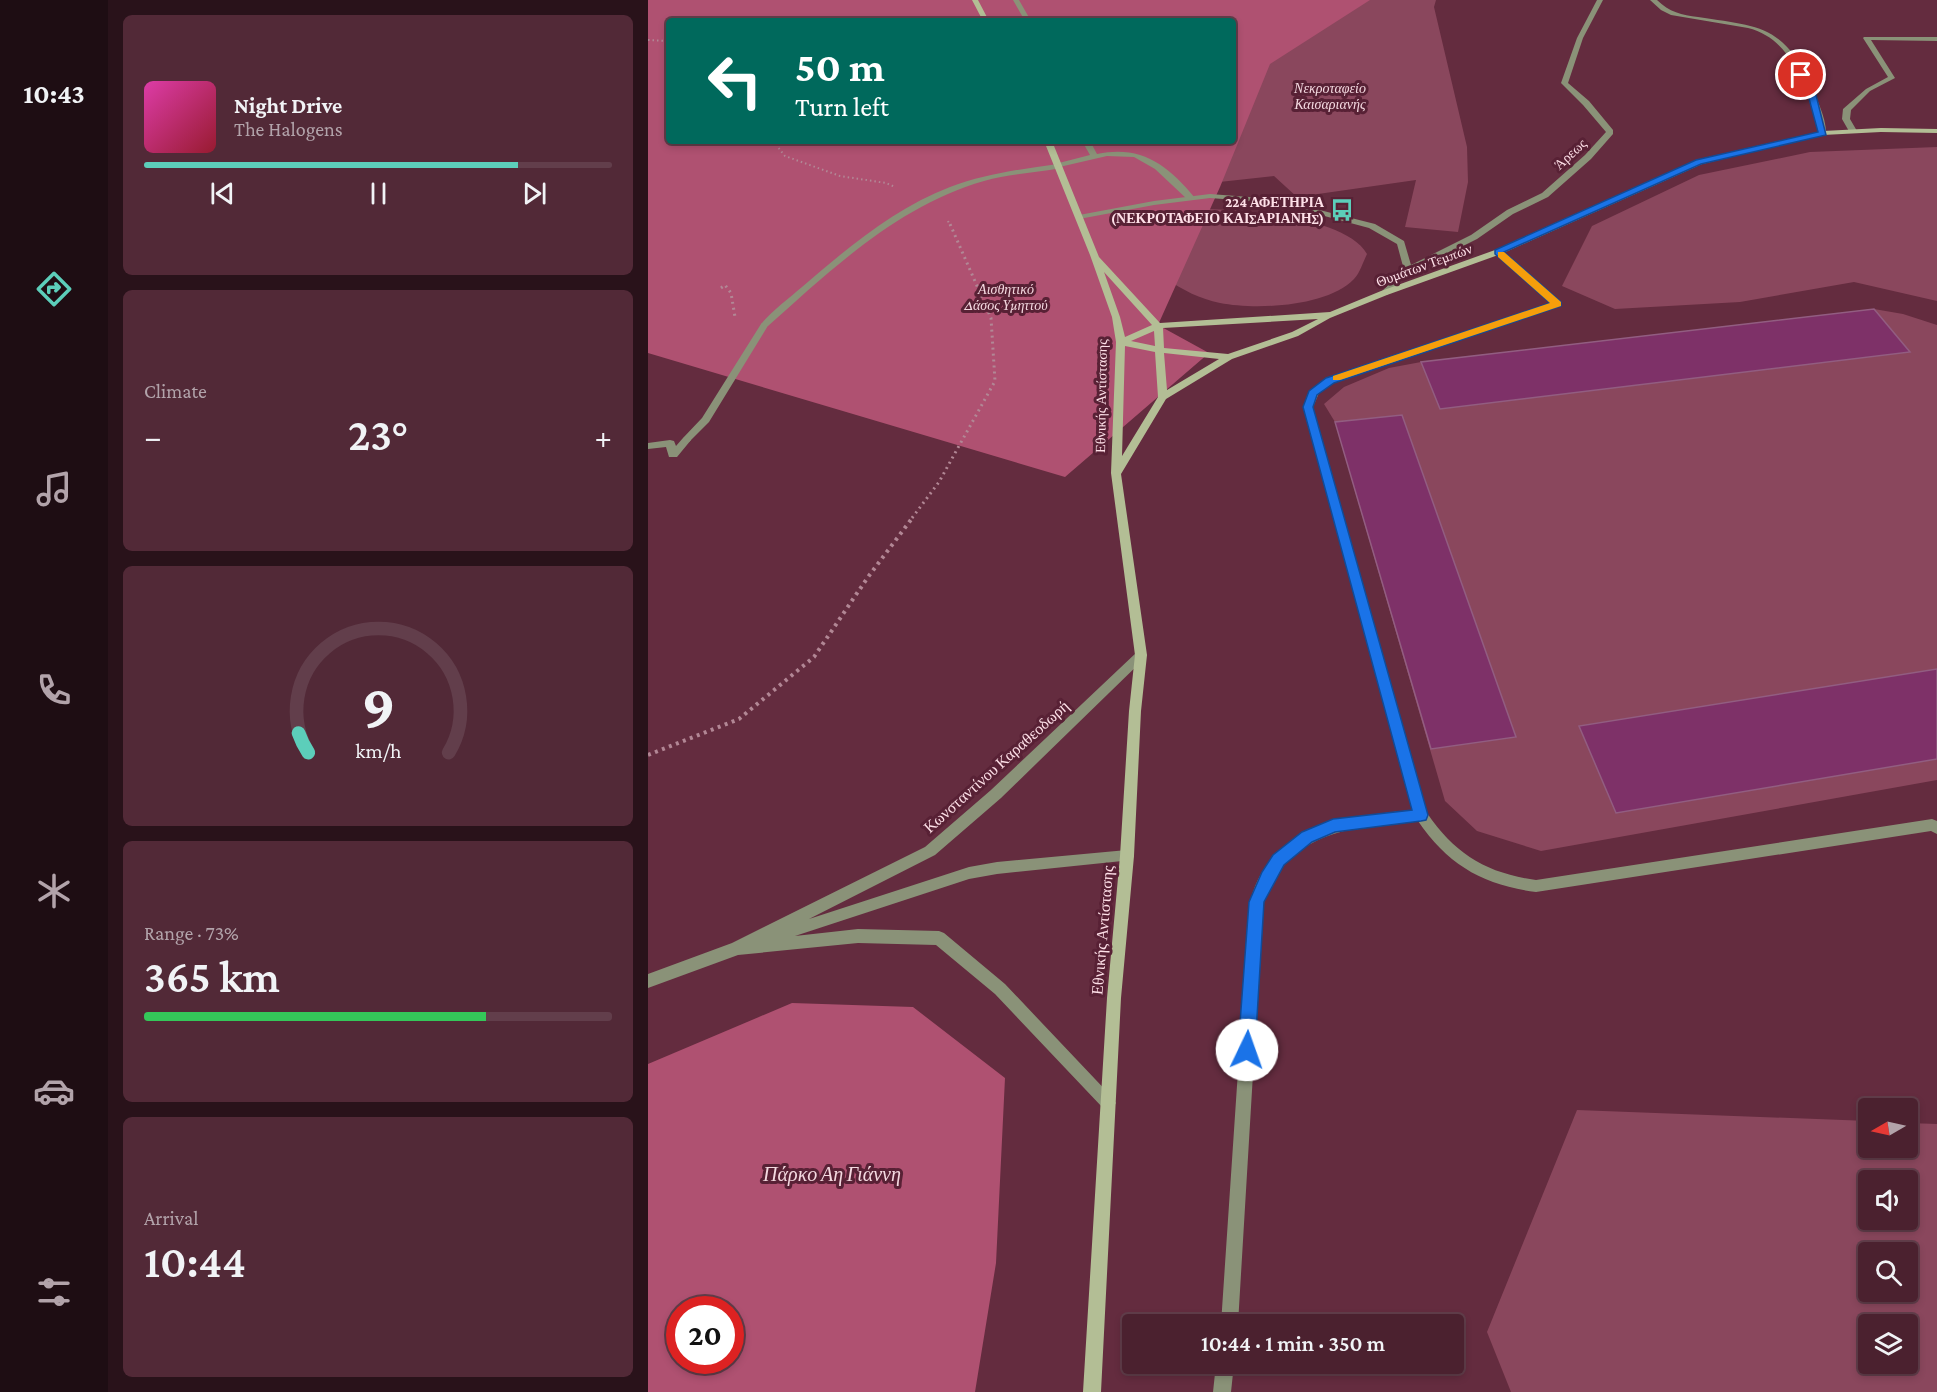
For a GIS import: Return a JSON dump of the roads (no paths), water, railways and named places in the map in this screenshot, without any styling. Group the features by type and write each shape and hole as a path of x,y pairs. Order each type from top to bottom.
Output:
{"main road":[{"path":"975,0 984,18"},
{"name":"Θυμάτων Τεμπών","path":"1121,342 1158,326 1332,315 1384,293 1498,252 1699,162 1823,134 1852,131 1937,131"},
{"name":"Εθνικής Αντίστασης","path":"1049,144 1094,255 1116,317 1121,342 1116,473 1141,656 1114,998 1092,1392"},
{"path":"1094,255 1158,326 1163,397 1229,357 1295,334 1332,315"},
{"path":"1121,342 1160,350 1229,357"},
{"name":"Εθνικής Αντίστασης","path":"1116,473 1163,397"}],"street":[{"path":"1016,0 1026,18"},
{"name":"Άρεως","path":"1408,270 1474,237 1510,212 1545,195 1588,157 1610,132 1586,103 1564,83 1580,38 1600,0"},
{"path":"1653,0 1664,12 1760,30 1777,41 1791,58 1811,91 1823,134"},
{"path":"1852,131 1846,119 1847,109 1868,90 1892,78 1866,38 1937,39"},
{"path":"1088,144 1095,158"},
{"path":"648,446 670,443 673,455 706,420 765,324 823,273 877,232 927,201 980,179 1119,153 1136,155 1177,182 1191,198"},
{"path":"1079,217 1210,196 1276,201 1372,225 1401,243 1408,270 1384,293"},
{"path":"1498,252 1557,304 1330,380 1316,389 1308,407 1421,815 1442,844 1472,868 1509,882 1536,886 1932,825 1937,828"},
{"name":"Κωνσταντίνου Καραθεοδωρή","path":"733,950 930,851 996,794 1141,656"},
{"path":"1230,1314 1256,908 1259,895 1278,860 1295,845 1320,830 1345,823 1421,815"},
{"name":"Κωνσταντίνου Καραθεοδωρή","path":"648,981 733,950 969,873 997,868 1127,856"},
{"name":"Κωνσταντίνου Καραθεοδωρή","path":"733,950 858,936 939,938 1000,989 1108,1103"},
{"path":"1222,1392 1224,1374"}],"place":[{"name":"224 ΑΦΕΤΗΡΙΑ (ΝΕΚΡΟΤΑΦΕΙΟ ΚΑΙΣΑΡΙΑΝΗΣ)","path":"1342,210"}],"park label":[{"name":"Νεκροταφείο Καισαριανής","path":"1330,96"},
{"name":"Αισθητικό Δάσος Υμηττού","path":"1006,298"},
{"name":"Πάρκο Αη Γιάννη","path":"832,1174"}]}
